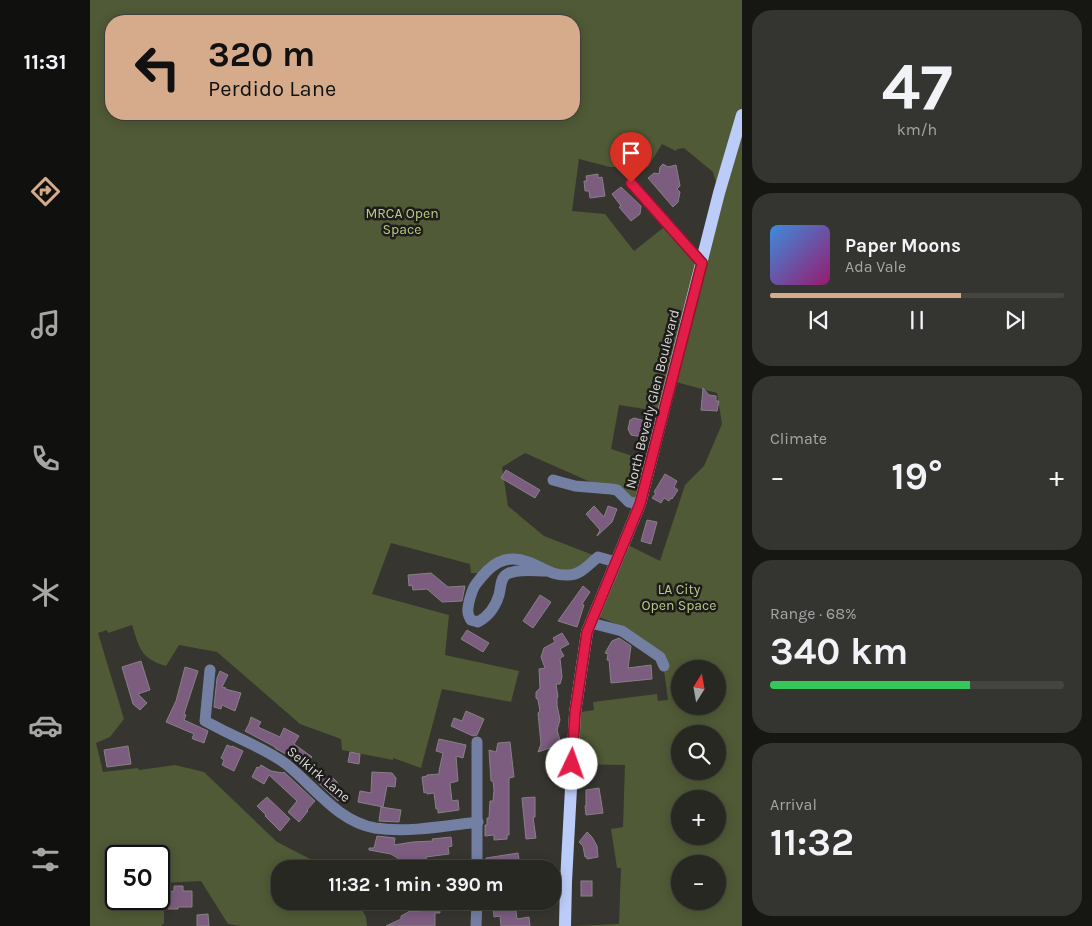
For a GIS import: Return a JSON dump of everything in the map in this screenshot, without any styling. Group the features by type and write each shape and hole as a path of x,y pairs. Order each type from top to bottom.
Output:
{"main road":[{"name":"North Beverly Glen Boulevard","path":"565,926 575,713 587,632 640,504 719,193 742,115"}],"street":[{"path":"631,183 702,263"},
{"path":"553,480 575,486 611,488 617,490 629,502 640,504"},
{"path":"546,571 520,571 506,574 493,609 478,622 471,620 468,614 473,588 487,569 500,560 514,558 528,561 553,574 570,575 580,573 598,558 616,562"},
{"path":"591,623 622,631 660,657 664,666"},
{"name":"Selkirk Lane","path":"210,670 205,721 268,752 286,764 337,811 354,822 375,828 398,829 427,828 478,822"},
{"path":"477,742 477,860"},
{"path":"476,926 477,910"}],"green space":[{"path":"90,0 742,0 742,926 574,926 619,924 621,868 617,868 611,829 623,827 625,765 572,764 575,713 594,710 593,702 657,694 658,701 668,700 662,656 621,626 594,615 624,543 660,561 685,485 704,466 722,424 717,393 672,381 664,412 619,405 611,449 651,462 640,504 525,453 502,467 508,506 544,536 598,557 570,575 514,559 483,573 471,573 470,564 391,543 372,594 449,615 445,655 519,671 511,702 442,689 421,768 393,758 393,760 342,750 341,739 300,724 217,652 179,645 166,666 151,660 142,652 132,625 108,633 107,630 98,633 124,719 110,737 96,743 103,772 175,765 204,772 277,842 312,860 271,860 271,910 362,910 366,917 367,926 241,926 228,924 201,881 170,883 170,845 105,845 105,910 164,910 164,923 161,926 90,926","holes":["662,144 676,151 677,149 684,148 713,172 719,193 702,262 668,224 634,251 605,214 572,211 579,159 610,167 648,167"]}],"building":[{"path":"663,164 668,167 676,165 680,186 677,189 680,192 678,202 673,207 648,178 654,173 659,174 660,167"},
{"path":"598,174 598,178 602,177 605,196 590,198 589,191 585,191 584,181 587,181 586,176"},
{"path":"621,187 641,206 640,214 631,221 619,207 621,206 612,194"},
{"path":"703,388 709,395 716,396 716,401 719,401 717,411 701,410"},
{"path":"634,418 646,421 642,437 631,435 628,429 630,420"},
{"path":"506,470 540,490 535,498 501,478"},
{"path":"665,474 677,481 674,487 678,490 672,499 669,501 664,498 661,503 652,498"},
{"path":"594,506 604,517 608,506 617,509 612,522 597,536 600,530 586,514"},
{"path":"647,520 657,522 651,544 641,541"},
{"path":"431,573 448,587 465,586 462,601 442,602 427,589 413,590 412,585 409,586 408,575"},
{"path":"583,586 590,592 582,604 584,605 577,627 558,621"},
{"path":"540,595 551,602 533,628 523,621"},
{"path":"467,630 489,643 483,652 461,639"},
{"path":"562,633 569,644 560,649 564,656 560,658 562,677 560,684 556,684 560,720 557,730 560,740 558,740 559,745 538,752 541,744 538,713 540,711 536,692 540,688 539,669 545,668 541,657 544,648 555,642 553,638"},
{"path":"619,638 631,646 628,668 651,665 652,679 611,683 609,660 607,660 608,654 605,653 612,641"},
{"path":"141,661 150,690 138,694 147,703 140,710 133,704 122,667"},
{"path":"185,667 198,671 184,714 186,715 184,720 208,731 204,743 193,739 194,734 166,722 176,701"},
{"path":"220,671 228,675 222,687 241,693 235,711 222,705 221,709 214,707 217,678"},
{"path":"466,711 484,719 477,735 473,736 451,726 454,718 462,721"},
{"path":"251,717 261,722 258,727 280,737 284,728 299,736 294,744 312,757 308,762 327,778 333,778 337,782 338,801 299,765 300,762 245,731"},
{"path":"439,739 466,745 463,758 456,756 458,781 450,783 452,801 458,800 459,810 438,813 434,793 424,793 422,777 439,774 443,753 436,751"},
{"path":"510,742 514,777 509,778 509,835 507,835 507,839 494,840 494,835 485,836 485,825 487,825 487,818 489,818 490,801 493,801 494,790 493,781 491,781 489,750 496,752 498,743"},
{"path":"227,745 243,751 234,771 222,765 224,760 221,758"},
{"path":"128,746 131,764 107,767 104,750"},
{"path":"350,752 360,754 359,764 348,762"},
{"path":"261,765 271,771 284,772 315,801 299,822 288,812 297,801 269,775 264,784 252,777 257,767 259,768"},
{"path":"372,772 392,773 396,778 395,787 387,786 383,807 358,802 360,791 371,793"},
{"path":"599,788 603,813 586,815 586,790"},
{"path":"267,797 290,819 280,831 257,806"},
{"path":"535,797 535,817 533,817 536,838 526,839 522,798"},
{"path":"381,807 401,810 399,822 379,821"},
{"path":"587,832 597,846 598,857 587,859 585,857 583,846 579,842"},
{"path":"377,836 395,838 394,845 451,837 452,846 448,847 449,854 426,857 426,860 399,860 391,854 369,850 369,848 374,848"},
{"path":"518,853 519,860 486,860 486,858"},
{"path":"581,881 592,881 592,896 581,896"},
{"path":"174,886 183,886 183,891 192,891 192,907 170,909 170,892 174,891"},
{"path":"440,910 440,913 435,913 435,926 386,926 401,919 401,916 410,911"},
{"path":"493,910 516,910 517,919 529,917 530,926 501,926 500,916 494,917"},
{"path":"208,914 209,926 197,926 197,915"}],"route":[{"path":"572,764 575,713 587,632 640,504 702,263 631,183"}],"park label":[{"name":"MRCA Open Space","path":"402,222"},
{"name":"LA City Open Space","path":"679,598"}]}
